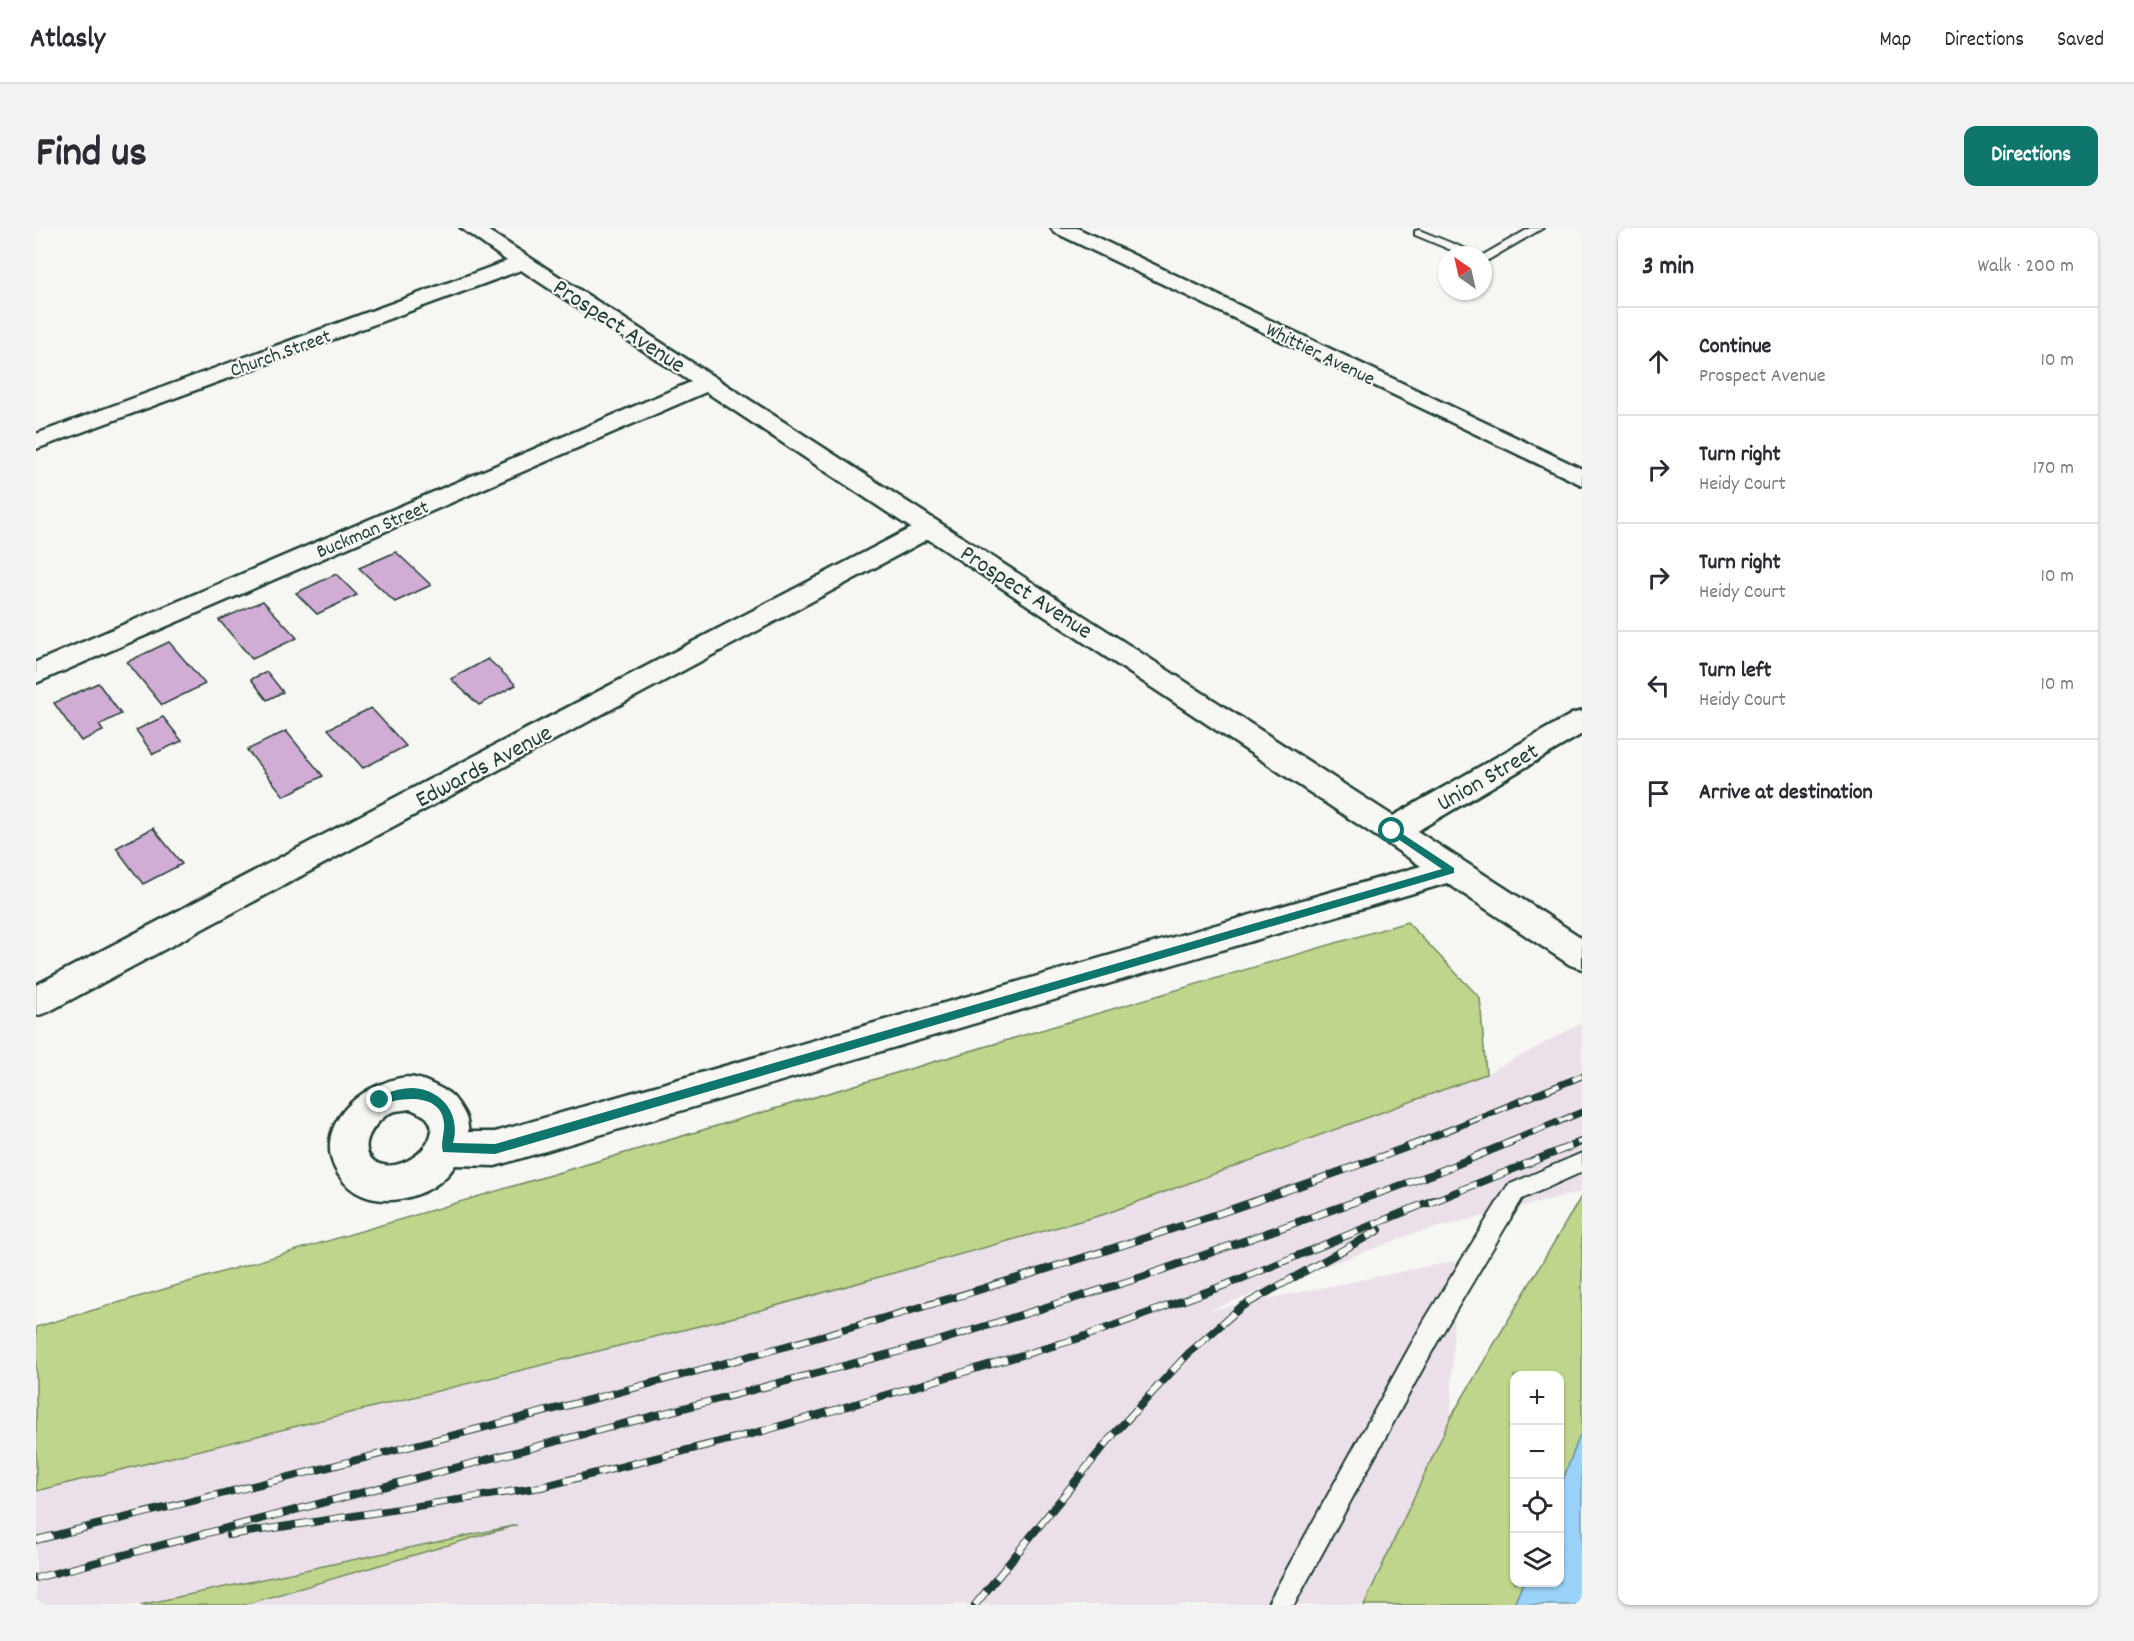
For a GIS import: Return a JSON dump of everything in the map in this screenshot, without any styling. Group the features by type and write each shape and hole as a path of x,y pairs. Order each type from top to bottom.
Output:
{"street":[{"name":"Prospect Avenue","path":"471,228 1582,955"},
{"name":"Whittier Avenue","path":"1061,228 1582,478"},
{"name":"Church Street","path":"36,442 523,262"},
{"name":"Buckman Street","path":"36,673 708,383"},
{"name":"Edwards Avenue","path":"36,1002 930,528"},
{"name":"Union Street","path":"1392,831 1582,721"},
{"path":"447,1148 495,1149 1450,870"}],"lane":[{"path":"1428,228 1419,233 1450,246"},
{"path":"1508,228 1526,235"},
{"path":"1492,255 1538,228"},
{"path":"1280,1605 1432,1329 1515,1192 1582,1162"}],"shaded area":[{"path":"1582,1023 1582,1192 1415,1233 1207,1311 1455,1261 1451,1417 1364,1605 243,1605 505,1528 140,1605 36,1605 36,1491 743,1315 1105,1214 1486,1074"}],"green space":[{"path":"1407,922 1480,998 1486,1074 1105,1214 743,1315 36,1491 36,1327"},
{"path":"1582,1195 1582,1430 1564,1477 1564,1371 1510,1371 1510,1587 1521,1587 1514,1605 1364,1605 1451,1417"},
{"path":"517,1525 243,1605 140,1605"}],"water":[{"path":"1582,1430 1582,1605 1514,1605 1521,1587 1564,1587 1564,1477"}],"building":[{"path":"396,552 431,585 395,602 359,568"},
{"path":"336,574 357,595 317,614 296,593"},
{"path":"263,601 297,638 252,659 219,620"},
{"path":"169,642 205,684 162,705 127,662"},
{"path":"488,659 516,685 479,705 451,679"},
{"path":"267,672 283,692 267,700 251,679"},
{"path":"98,683 121,714 99,725 103,731 81,741 54,703"},
{"path":"371,708 406,746 363,768 328,729"},
{"path":"163,717 182,741 153,754 136,730"},
{"path":"286,731 323,776 284,796 247,750"},
{"path":"153,828 182,864 143,884 116,848"}],"railway":[{"path":"1417,1143 1582,1076"},
{"path":"1507,1143 1582,1112"},
{"path":"1577,1143 1582,1141"},
{"path":"36,1540 561,1407 908,1311 1080,1259 1251,1203 1421,1142"},
{"path":"36,1578 935,1342 1142,1277 1433,1174 1511,1142"},
{"path":"1429,1203 1581,1142"},
{"path":"229,1535 541,1487 763,1431 1080,1338 1228,1284 1436,1199"},
{"path":"975,1605 1113,1435 1188,1354 1241,1307 1379,1230"}],"route":[{"path":"380,1100 397,1094 414,1093 430,1097 442,1106 449,1118 451,1133 447,1148 495,1149 1450,870 1392,831"}]}
